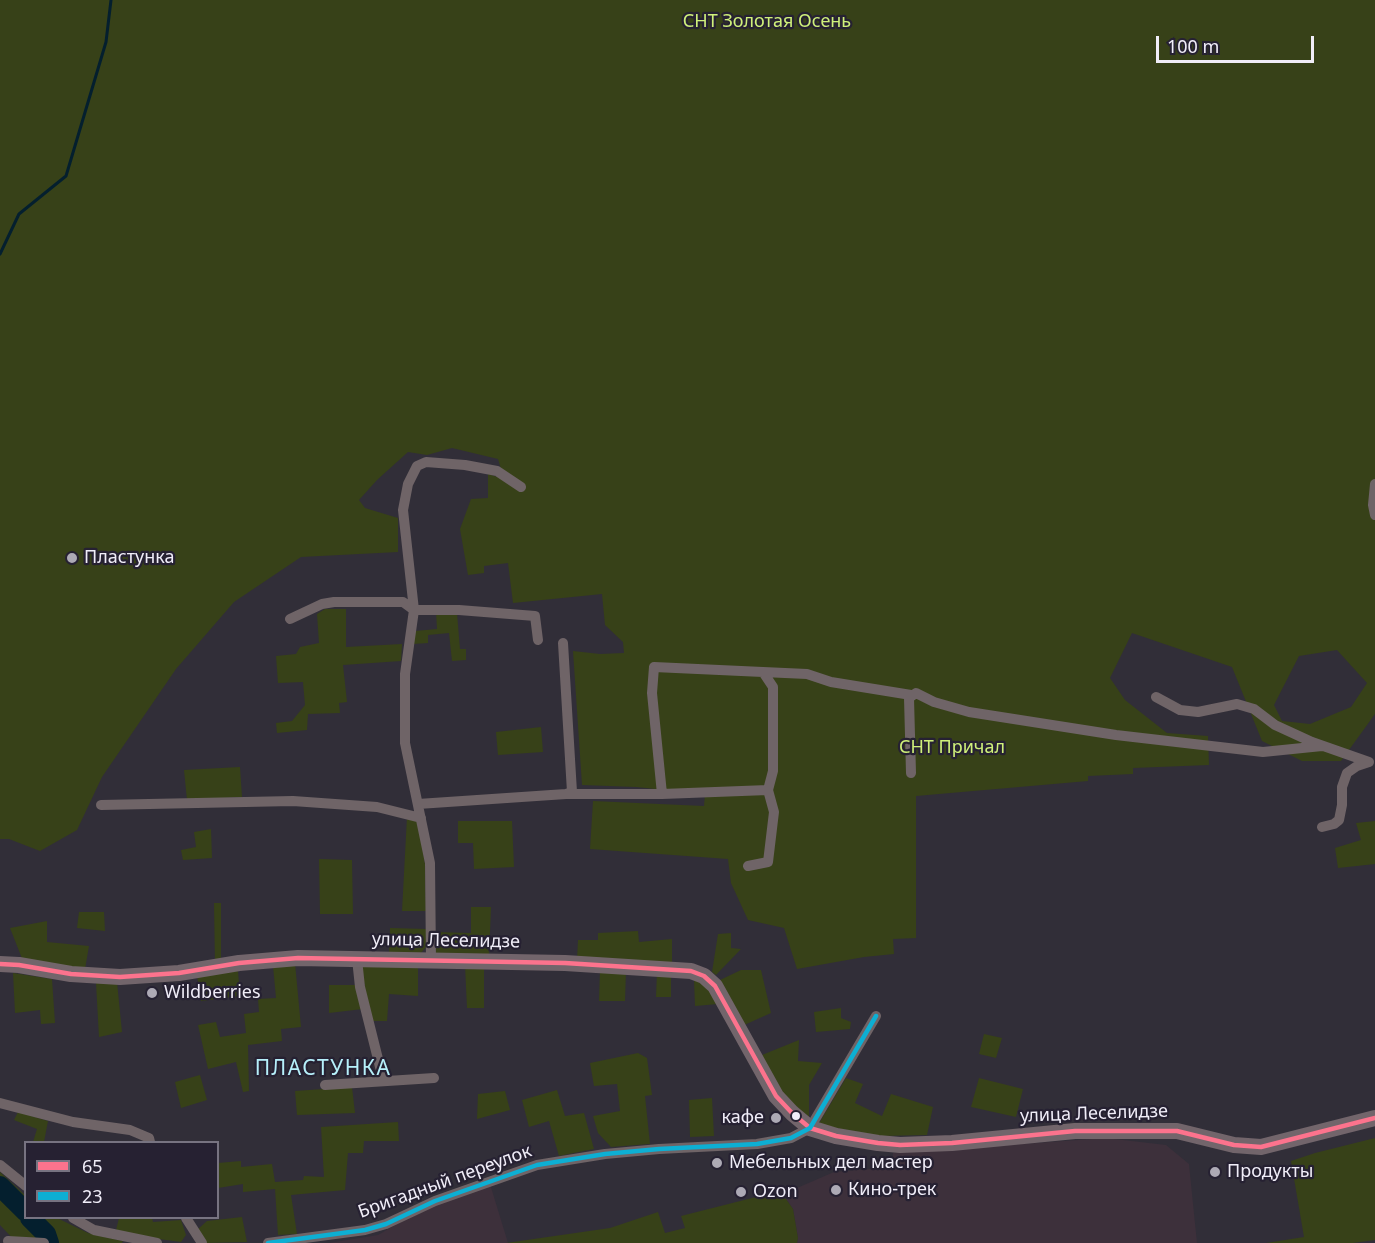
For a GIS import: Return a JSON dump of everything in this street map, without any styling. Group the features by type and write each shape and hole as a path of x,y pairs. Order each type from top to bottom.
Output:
{"street":[{"path":"431,961 430,863 405,743 405,674 414,610 403,510 408,483 417,466 426,462 465,465 497,471 521,487"},
{"path":"1375,484 1372,505 1375,515"},
{"path":"290,619 322,604 334,602 403,603 414,610 459,610 535,616 538,640"},
{"path":"563,643 573,787 572,792 566,794"},
{"path":"662,794 652,693 654,667 807,674 831,682 911,695 920,693 934,702 969,712 1116,735 1263,752 1322,746"},
{"path":"748,866 768,862 774,812 768,790 773,771 773,687 762,672"},
{"path":"910,772 909,698 911,695"},
{"path":"1156,697 1180,710 1198,712 1237,704 1254,709 1275,724 1322,746 1372,761"},
{"path":"1322,826 1334,824 1339,820 1342,787 1347,773 1357,766 1372,761"},
{"path":"418,804 566,794 662,794 768,790"},
{"path":"101,805 293,801 377,807 421,818"},
{"name":"улица Леселидзе","path":"0,964 19,964 71,974 120,977 178,973 239,963 298,958 565,963 691,971 704,976 715,986 776,1096 810,1128 836,1136 900,1145 1111,1130 1177,1131 1234,1145 1261,1147 1375,1118"},
{"path":"357,959 360,987 380,1067 386,1082"},
{"path":"810,1128 876,1016"},
{"path":"325,1085 434,1078"},
{"path":"0,1103 73,1122 130,1130 149,1138 150,1141"},
{"name":"Бригадный переулок","path":"268,1243 365,1230 386,1224 435,1201 537,1165 659,1149 757,1144 791,1138 810,1128"},
{"path":"0,1165 24,1184"},
{"path":"75,1219 94,1230 157,1243"},
{"path":"187,1219 202,1243"},
{"path":"4,1241 44,1243"}],"shaded area":[{"path":"1106,1138 1166,1145 1189,1164 1197,1243 797,1243 793,1209 786,1199 797,1188 834,1172 892,1167 893,1153"},
{"path":"490,1184 508,1243 329,1243 378,1235 421,1210"}],"green space":[{"path":"0,0 1375,0 1375,714 1341,761 1302,761 1262,741 1232,667 1132,633 1110,678 1125,700 1167,733 1208,736 1209,765 1133,768 1133,774 1088,776 1088,781 916,796 916,938 893,939 894,954 797,969 784,928 748,920 731,883 728,859 590,849 593,801 704,806 705,794 636,787 582,785 573,651 600,654 624,653 623,642 605,625 602,594 513,603 508,563 484,566 484,573 468,575 460,529 471,499 488,498 488,474 504,479 498,459 452,448 427,455 408,452 359,500 365,508 398,518 398,552 301,557 234,602 176,669 102,777 77,830 40,851 9,839 0,839","holes":["1337,650 1367,683 1351,707 1310,724 1282,721 1274,705 1299,656"]},
{"path":"325,609 346,609 346,647 402,644 401,661 343,665 347,702 339,703 340,713 308,714 307,730 277,733 276,723 292,721 305,705 303,682 278,683 276,656 296,654 300,647 319,643 317,614"},
{"path":"436,612 457,613 460,649 466,649 466,660 452,661 449,633 428,635 428,643 413,644 415,631 437,629"},
{"path":"541,727 543,752 498,755 496,732"},
{"path":"240,767 242,797 187,800 184,770"},
{"path":"407,817 418,820 425,864 426,911 402,911"},
{"path":"458,821 512,821 514,867 474,869 473,843 458,843"},
{"path":"1375,821 1375,864 1338,868 1335,848 1361,840 1356,823"},
{"path":"211,829 212,858 183,860 181,850 196,847 194,832"},
{"path":"319,859 352,860 353,914 320,914"},
{"path":"214,903 221,903 221,965 215,966"},
{"path":"471,907 491,907 489,958 436,957 436,932 471,933"},
{"path":"79,912 104,912 105,931 77,928"},
{"path":"47,921 47,942 89,946 85,969 23,961 10,928"},
{"path":"390,928 427,929 427,946 420,954 389,954"},
{"path":"638,931 639,942 672,939 672,966 577,960 578,940 598,940 598,933"},
{"path":"731,933 731,948 741,949 716,975 712,972 718,934"},
{"path":"361,962 418,964 418,996 389,994 387,1021 370,1021"},
{"path":"295,963 301,1027 281,1029 282,1041 248,1045 249,1091 243,1092 236,1062 208,1069 198,1025 216,1022 220,1037 246,1033 244,1014 259,1012 258,999 276,998 273,966"},
{"path":"465,965 484,966 484,1008 467,1008"},
{"path":"600,970 626,971 625,1001 599,1001"},
{"path":"741,970 761,970 771,1013 742,1026 720,980"},
{"path":"238,971 240,996 201,1001 197,976"},
{"path":"657,972 671,973 671,997 656,997"},
{"path":"13,973 52,979 55,1023 41,1024 40,1010 15,1013"},
{"path":"694,980 705,985 718,1004 695,1006"},
{"path":"117,982 122,1032 99,1037 96,983"},
{"path":"329,985 358,985 363,1009 329,1013"},
{"path":"841,1008 841,1018 851,1022 850,1029 816,1032 814,1012"},
{"path":"984,1034 1002,1038 996,1058 979,1054"},
{"path":"799,1040 798,1061 822,1063 809,1085 809,1118 779,1091 762,1055"},
{"path":"638,1053 647,1058 652,1095 645,1096 650,1144 611,1147 598,1133 593,1116 620,1111 617,1084 594,1086 590,1063"},
{"path":"200,1075 207,1100 181,1108 175,1082"},
{"path":"846,1078 863,1084 855,1103 882,1116 891,1094 933,1107 927,1135 881,1136 818,1125"},
{"path":"979,1078 1023,1089 1016,1117 971,1107"},
{"path":"352,1087 355,1113 297,1115 295,1091"},
{"path":"557,1090 565,1116 584,1113 594,1149 559,1156 549,1121 529,1127 522,1100"},
{"path":"505,1091 510,1110 477,1119 478,1094"},
{"path":"712,1098 714,1136 690,1137 689,1100"},
{"path":"18,1112 48,1121 44,1141 33,1141 37,1129 14,1120"},
{"path":"398,1122 399,1141 364,1141 363,1153 348,1153 345,1190 291,1195 297,1234 278,1235 275,1189 243,1192 243,1184 219,1188 219,1163 241,1161 241,1167 272,1164 275,1182 303,1180 304,1176 324,1177 321,1127"},
{"path":"1375,1138 1375,1240 1353,1243 1266,1243 1304,1237 1291,1161"},
{"path":"0,1172 24,1194 24,1205 0,1181"},
{"path":"778,1195 786,1199 793,1209 797,1243 506,1243 610,1228 658,1212 665,1233 685,1228 681,1216 760,1196"},
{"path":"0,1197 35,1233 40,1243 17,1243 0,1225"},
{"path":"242,1217 247,1242 206,1243 197,1230 207,1221"},
{"path":"38,1219 59,1219 88,1233 123,1241 122,1243 58,1243 56,1235"},
{"path":"119,1219 152,1219 153,1222 181,1220 186,1235 181,1242 129,1235 116,1230"}],"sand":[{"path":"0,1181 24,1205 24,1219 38,1219 56,1235 58,1243 40,1243 35,1233 0,1197"}],"waterway":[{"path":"0,254 19,214 66,176 106,42 111,0"},
{"path":"0,1186 24,1210"},
{"path":"31,1219 46,1234 49,1243"}],"transit line":[{"name":"65","path":"0,964 71,974 120,977 179,973 239,963 298,958 565,963 691,971 704,976 715,986 776,1096 792,1113 810,1128 836,1136 878,1143 900,1145 952,1143 1075,1131 1177,1131 1234,1145 1261,1147 1375,1118"},
{"name":"23","path":"268,1243 365,1230 386,1224 435,1201 537,1165 605,1154 757,1144 791,1138 810,1128 876,1016"}],"place":[{"name":"Пластунка","path":"72,558"},
{"name":"Wildberries","path":"152,993"},
{"name":"кафе","path":"776,1118"},
{"name":"Мебельных дел мастер","path":"717,1163"},
{"name":"Продукты","path":"1215,1172"},
{"name":"Кино-трек","path":"836,1190"},
{"name":"Ozon","path":"741,1192"}],"district":[{"name":"ПЛАСТУНКА","path":"323,1069"}],"park label":[{"name":"СНТ Золотая Осень","path":"767,22"},
{"name":"СНТ Причал","path":"952,748"}]}
